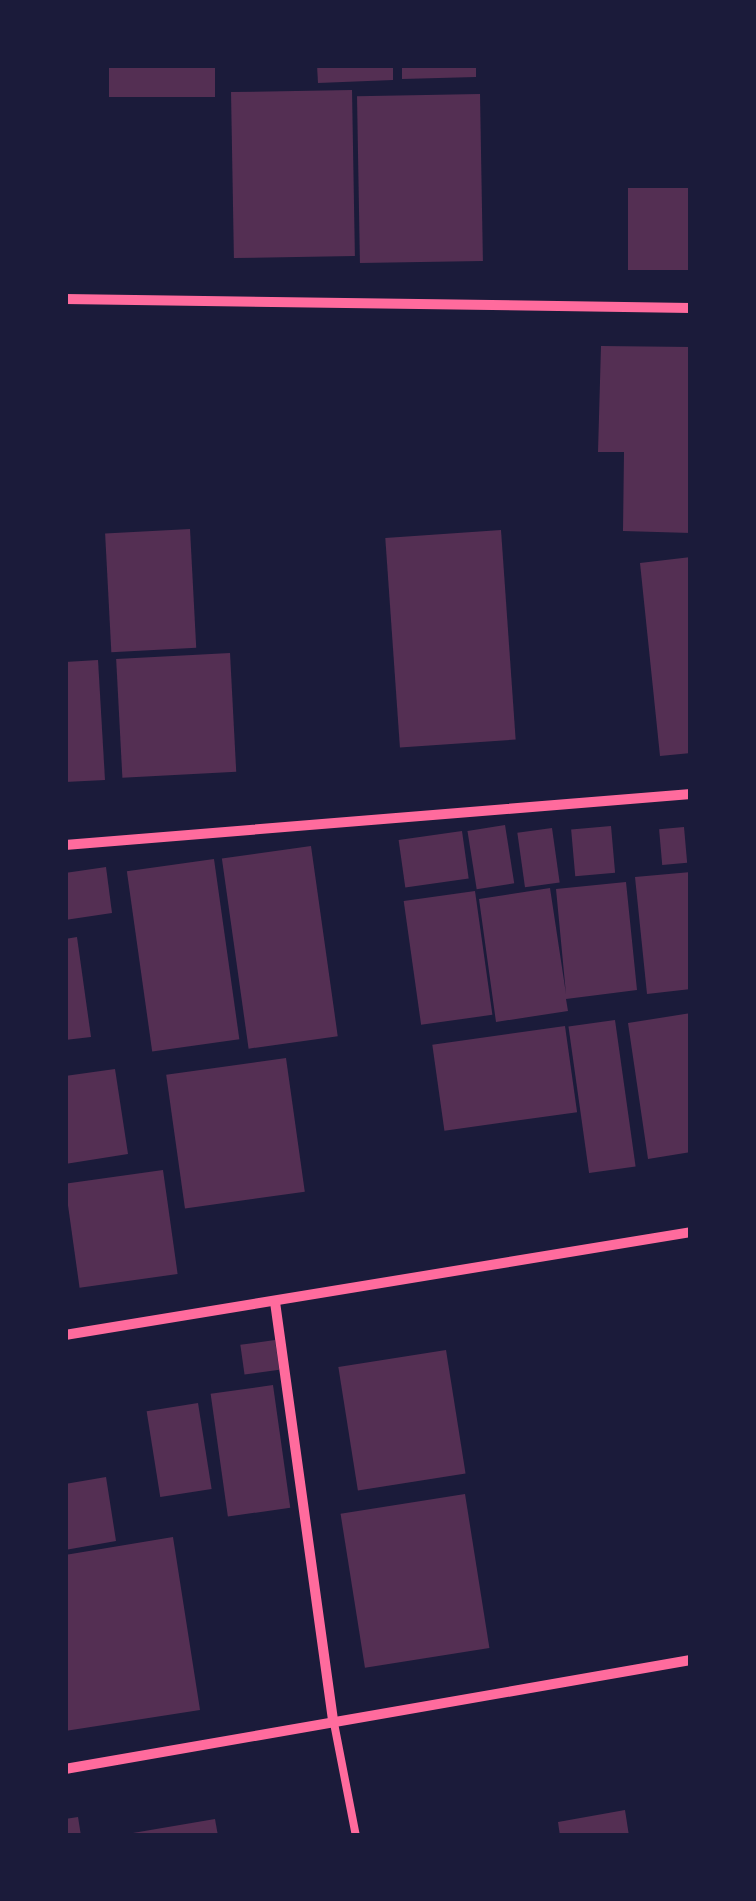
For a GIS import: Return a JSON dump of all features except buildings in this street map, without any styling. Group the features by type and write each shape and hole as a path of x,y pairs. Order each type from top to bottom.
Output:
{"street":[{"path":"65,298 691,308"},
{"path":"65,845 691,794"},
{"path":"65,1335 691,1232"},
{"path":"275,1302 333,1718"},
{"path":"65,1769 333,1718 691,1660"}],"lane":[{"path":"333,1718 356,1836"}]}
